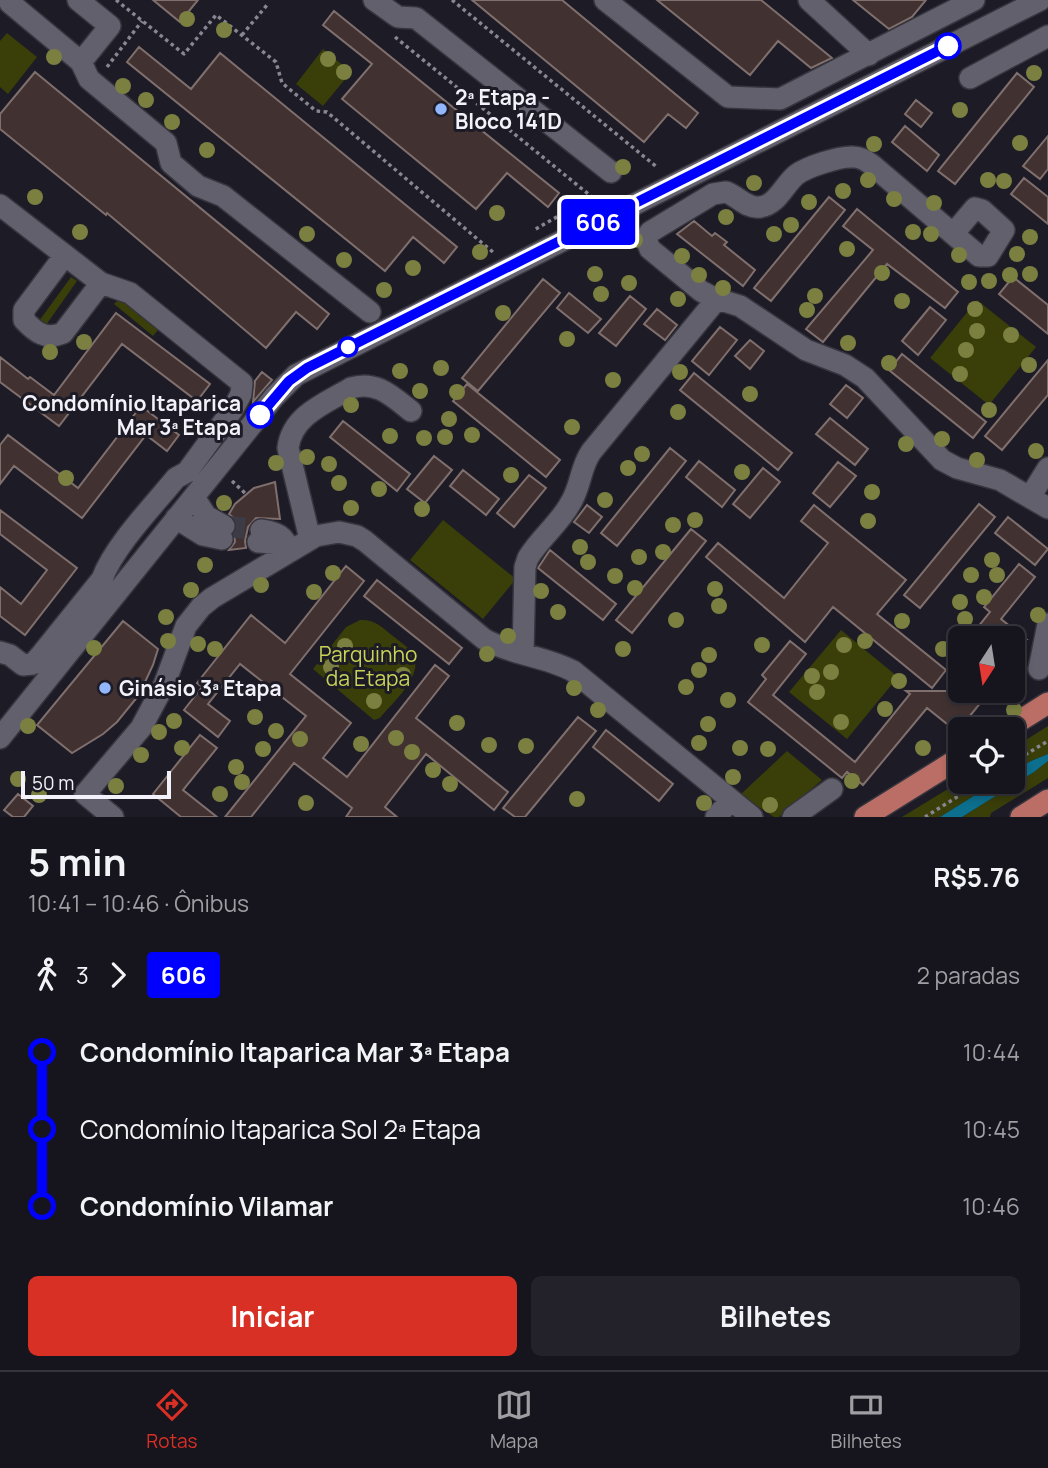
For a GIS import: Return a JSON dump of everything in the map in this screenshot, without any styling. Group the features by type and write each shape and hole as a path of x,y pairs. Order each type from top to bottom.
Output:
{"main road":[{"path":"1025,717 1048,703"},
{"path":"865,817 948,765"},
{"path":"1021,817 1048,800"}],"street":[{"path":"78,0 110,26 81,62"},
{"path":"374,0 398,17 415,18 611,172"},
{"path":"605,0 728,97 780,99 974,0"},
{"path":"809,0 869,55"},
{"path":"0,738 274,397 296,374 1040,0"},
{"path":"7,6 81,62 89,79 166,143 171,163 194,184 223,195 370,312"},
{"path":"970,78 1048,36"},
{"path":"953,234 865,160 856,157 841,158 805,169 768,205 750,206 730,193 717,193 647,235 646,243 701,290 717,299 740,306 806,350 845,365 865,378 942,460 957,468 1000,480 1039,503 1048,468"},
{"path":"0,205 101,283 130,293 242,383 241,394 187,472 176,478 112,559 102,579 33,664 23,665 10,655 0,652"},
{"path":"65,255 24,310 24,320 32,328 43,335 59,335 101,283"},
{"path":"523,653 525,567 528,558 572,501 582,467 591,452 717,299"},
{"path":"310,539 289,448 292,433 299,422 351,388 360,385 377,387 411,411"},
{"path":"176,518 194,531 210,537 223,532 206,516 194,497"},
{"path":"102,813 85,794 146,719 164,685 181,637 192,617 212,597 310,539 339,531 357,536 484,639 502,648 553,662 573,671 752,817"},
{"path":"260,536 289,552"},
{"path":"1039,669 1048,624"},
{"path":"793,817 832,789"},
{"path":"716,817 731,800"}],"path":[{"path":"116,0 184,54 216,15 276,62 282,83 316,111 327,113 494,253 505,247"},
{"path":"452,0 658,168"},
{"path":"242,35 267,5"},
{"path":"95,83 142,21"},
{"path":"391,34 592,197 527,234"},
{"path":"1025,755 1048,741"},
{"path":"925,817 962,794"}],"green space":[{"path":"7,33 37,57 8,94 0,87 0,41"},
{"path":"323,49 351,72 323,106 296,84"},
{"path":"71,277 77,281 46,325 39,321"},
{"path":"124,294 163,324 153,336 114,304"},
{"path":"977,300 1036,347 989,405 930,358"},
{"path":"443,520 516,579 483,619 410,560"},
{"name":"Parquinho da Etapa","path":"360,620 374,622 410,650 415,659 415,668 407,686 380,718 374,720 313,669 346,627"},
{"path":"841,630 898,677 847,739 789,692"},
{"path":"1048,726 1048,754 1025,764 1025,740"},
{"path":"787,751 822,780 779,817 774,817 740,795"},
{"path":"1048,761 1048,778 1025,792 1025,778"},
{"path":"948,789 948,794 977,794 940,817 902,817"},
{"path":"999,794 1022,794 991,813 990,817 962,817"}],"water":[{"path":"1048,754 1048,761 1025,778 1025,764"},
{"path":"977,794 999,794 962,817 940,817"}],"building":[{"path":"153,0 198,0 180,22"},
{"path":"472,0 562,0 698,113 686,128 668,114 644,142"},
{"path":"657,0 761,0 832,58 811,68 778,41 750,75"},
{"path":"853,0 926,0 912,17 889,29"},
{"path":"334,11 559,193 548,207 507,173 476,209 342,99 372,64 323,25"},
{"path":"139,47 191,89 220,53 457,247 444,263 413,237 385,271 127,62"},
{"path":"35,72 329,314 317,329 296,312 266,348 107,213 106,215 0,129 0,114"},
{"path":"1017,73 1034,87 955,184 938,171"},
{"path":"916,100 932,113 921,127 905,114"},
{"path":"905,126 939,155 927,171 892,142"},
{"path":"1048,136 1048,169 1040,179 1023,166"},
{"path":"1024,178 1048,197 1048,224 1011,194"},
{"path":"829,197 845,210 771,301 754,288"},
{"path":"857,209 958,292 945,308 887,264 823,342 806,329 873,250 843,226"},
{"path":"694,221 712,236 715,233 727,242 724,245 755,270 743,286 677,234"},
{"path":"1013,277 1048,305 1048,334 999,294"},
{"path":"543,279 560,293 478,391 462,378"},
{"path":"569,293 601,319 588,333 557,308"},
{"path":"630,296 646,309 616,346 599,333"},
{"path":"930,307 946,320 918,355 902,341"},
{"path":"657,309 677,325 665,340 644,324"},
{"path":"116,313 210,384 197,401 122,344 59,426 0,382 0,357 54,395"},
{"path":"720,327 737,340 709,375 692,361"},
{"path":"750,340 764,351 750,369 735,356"},
{"path":"902,354 986,422 973,438 889,370"},
{"path":"1048,360 1048,395 1002,450 985,436"},
{"path":"262,372 272,380 253,402 255,381"},
{"path":"694,373 792,453 778,470 680,390"},
{"path":"467,384 560,460 546,477 453,401"},
{"path":"846,385 863,398 847,418 830,404"},
{"path":"141,406 179,435 167,451 146,435 82,518 14,466 0,484 0,445 8,435 78,488"},
{"path":"830,418 868,449 855,465 816,434"},
{"path":"343,421 410,474 397,491 330,437"},
{"path":"670,448 686,461 617,546 601,533"},
{"path":"434,456 452,470 425,503 407,489"},
{"path":"699,461 735,490 722,507 686,477"},
{"path":"838,462 856,476 830,507 813,493"},
{"path":"763,468 780,482 750,518 733,504"},
{"path":"463,470 499,499 486,515 450,486"},
{"path":"529,475 546,488 514,527 497,513"},
{"path":"275,482 280,519 256,518 248,527 246,548 229,550 235,542 237,526 235,519 229,514 235,504 254,488"},
{"path":"979,504 995,517 920,608 904,595"},
{"path":"587,505 602,517 589,533 574,522"},
{"path":"814,505 906,580 877,614 946,670 932,688 833,607 805,642 706,557 718,543 784,598 828,543 801,521"},
{"path":"0,510 77,568 25,635 0,616 0,587 21,604 47,570 0,534"},
{"path":"1008,517 1048,549 1035,565 995,533"},
{"path":"691,529 706,541 632,633 616,620"},
{"path":"550,550 616,604 603,620 538,568"},
{"path":"1019,564 1035,577 1001,619 1010,626 979,626 990,612 984,607"},
{"path":"346,566 364,581 290,674 351,723 323,758 347,777 435,665 449,676 416,718 508,792 494,810 426,754 385,807 397,817 346,817 352,808 294,763 251,817 225,817 306,716 240,664 208,704 230,721 218,737 184,710 202,687 197,683 251,615 285,643"},
{"path":"377,580 462,648 449,664 364,596"},
{"name":"Ginásio 3ª Etapa","path":"123,621 158,649 153,665 139,695 117,722 72,753 37,725"},
{"path":"790,641 806,654 773,695 855,762 910,694 906,691 948,691 948,704 980,704 969,717 948,717 948,725 927,708 863,785 847,772 842,778 748,702 766,679 762,675"},
{"path":"578,717 596,731 525,817 515,817 503,808"},
{"path":"606,730 673,784 659,801 593,747"},
{"path":"200,735 217,748 183,790 217,817 181,817 153,794"},
{"path":"18,794 33,806 24,817 13,817 4,810"}],"tunnel":[{"path":"224,526 261,530"}],"bus line":[{"name":"606","path":"260,415 289,381 307,368 948,46"}],"place":[{"name":"2ª Etapa - Bloco 141D","path":"441,109"},
{"name":"Condomínio Itaparica Mar 3ª Etapa","path":"260,415"},
{"name":"Ginásio 3ª Etapa","path":"105,688"}]}
